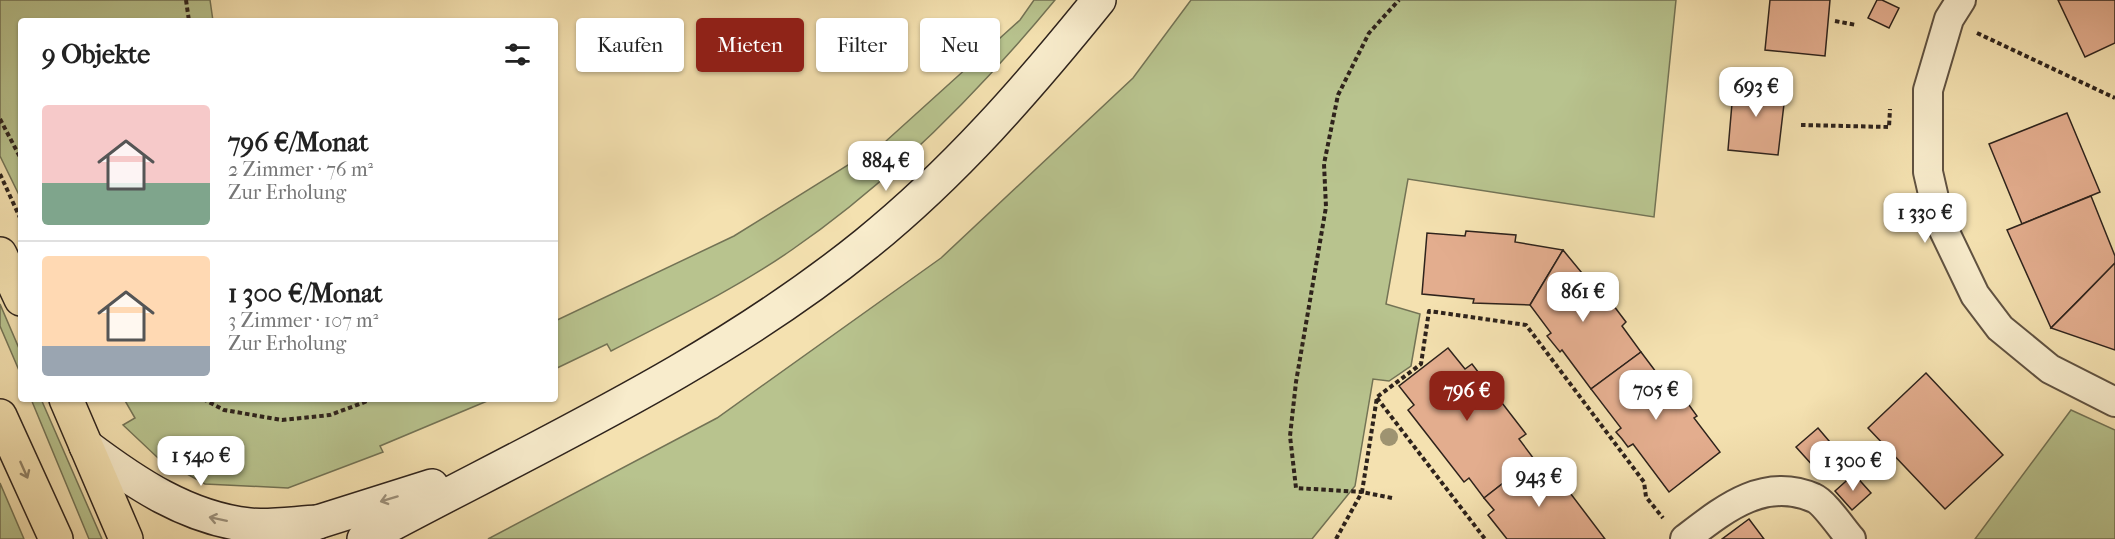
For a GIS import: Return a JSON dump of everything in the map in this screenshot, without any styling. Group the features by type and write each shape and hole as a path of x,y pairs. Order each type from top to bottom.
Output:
{"main road":[{"path":"364,539 668,379 745,332 810,287 868,243 958,161 1036,79 1099,0"},
{"path":"0,254 18,293"},
{"path":"67,402 126,539"},
{"path":"0,416 56,539"},
{"path":"86,446 133,481 187,509 211,518 251,525 318,522"},
{"path":"277,539 318,522 505,463"}],"street":[{"path":"1955,10 1928,90 1928,172 1939,220 1975,294 2000,328 2050,369 2115,402"},
{"path":"1675,530 1716,515 1747,496 1783,491 1816,498 1851,539"}],"path":[{"path":"186,0 189,18"},
{"path":"1392,498 1362,492 1296,488 1290,436 1296,382 1326,207 1324,164 1338,95 1369,33 1400,0"},
{"path":"1955,10 2115,98"},
{"path":"1835,21 1856,25"},
{"path":"1801,125 1889,127 1890,109"},
{"path":"0,119 18,153"},
{"path":"0,174 18,213"},
{"path":"1335,539 1362,492 1377,397 1421,364 1429,311 1526,325 1644,482 1646,497 1675,530"},
{"path":"1377,397 1485,539"},
{"path":"209,402 224,410 282,420 330,415 366,402"}],"green space":[{"path":"0,0 210,0 213,18 18,18 18,193 0,156"},
{"path":"1034,0 1055,0 1000,64 1000,38 1020,20"},
{"path":"1191,0 1676,0 1654,217 1408,179 1386,304 1420,314 1411,366 1389,381 1373,379 1355,486 1312,539 488,539 717,418 941,258 1133,78"},
{"path":"962,72 992,72 933,134 900,164 830,222 771,264 704,303 611,351 607,344 558,368 558,320 734,236 885,142"},
{"path":"0,304 18,346 18,368 0,326"},
{"path":"32,402 42,402 102,539 89,539"},
{"path":"126,402 485,402 380,446 383,452 288,488 205,484 158,458 123,425 135,418"},
{"path":"2071,410 2115,430 2115,539 1975,539"},
{"path":"0,483 24,539 0,539"}],"building":[{"path":"1770,0 1830,0 1825,56 1765,50"},
{"path":"1877,0 1899,8 1889,28 1868,18"},
{"path":"2058,0 2115,0 2115,43 2085,57"},
{"path":"1734,80 1786,87 1778,155 1728,150"},
{"path":"2067,113 2100,192 2022,224 1989,144"},
{"path":"2091,196 2115,256 2115,263 2051,328 2007,230"},
{"path":"1466,231 1516,235 1515,242 1563,250 1530,305 1473,303 1474,299 1422,294 1427,233 1465,236"},
{"path":"1563,250 1591,284 1595,281 1626,322 1622,326 1641,352 1591,389 1562,350 1560,352 1547,336 1551,333 1530,305"},
{"path":"2115,263 2115,350 2051,328 2080,299"},
{"path":"1448,348 1465,369 1472,364 1526,434 1519,439 1534,459 1484,498 1469,478 1464,482 1408,410 1414,405 1399,386"},
{"path":"1641,352 1662,380 1668,376 1697,416 1694,418 1720,452 1669,492 1633,444 1628,447 1616,432 1621,428 1591,389"},
{"path":"1926,373 2003,455 1945,509 1868,428"},
{"path":"1818,428 1835,448 1814,467 1796,447"},
{"path":"1534,459 1546,474 1552,469 1605,539 1507,539 1488,515 1494,510 1484,498"},
{"path":"1854,474 1871,493 1852,510 1835,491"},
{"path":"1749,519 1764,539 1722,539"}]}
